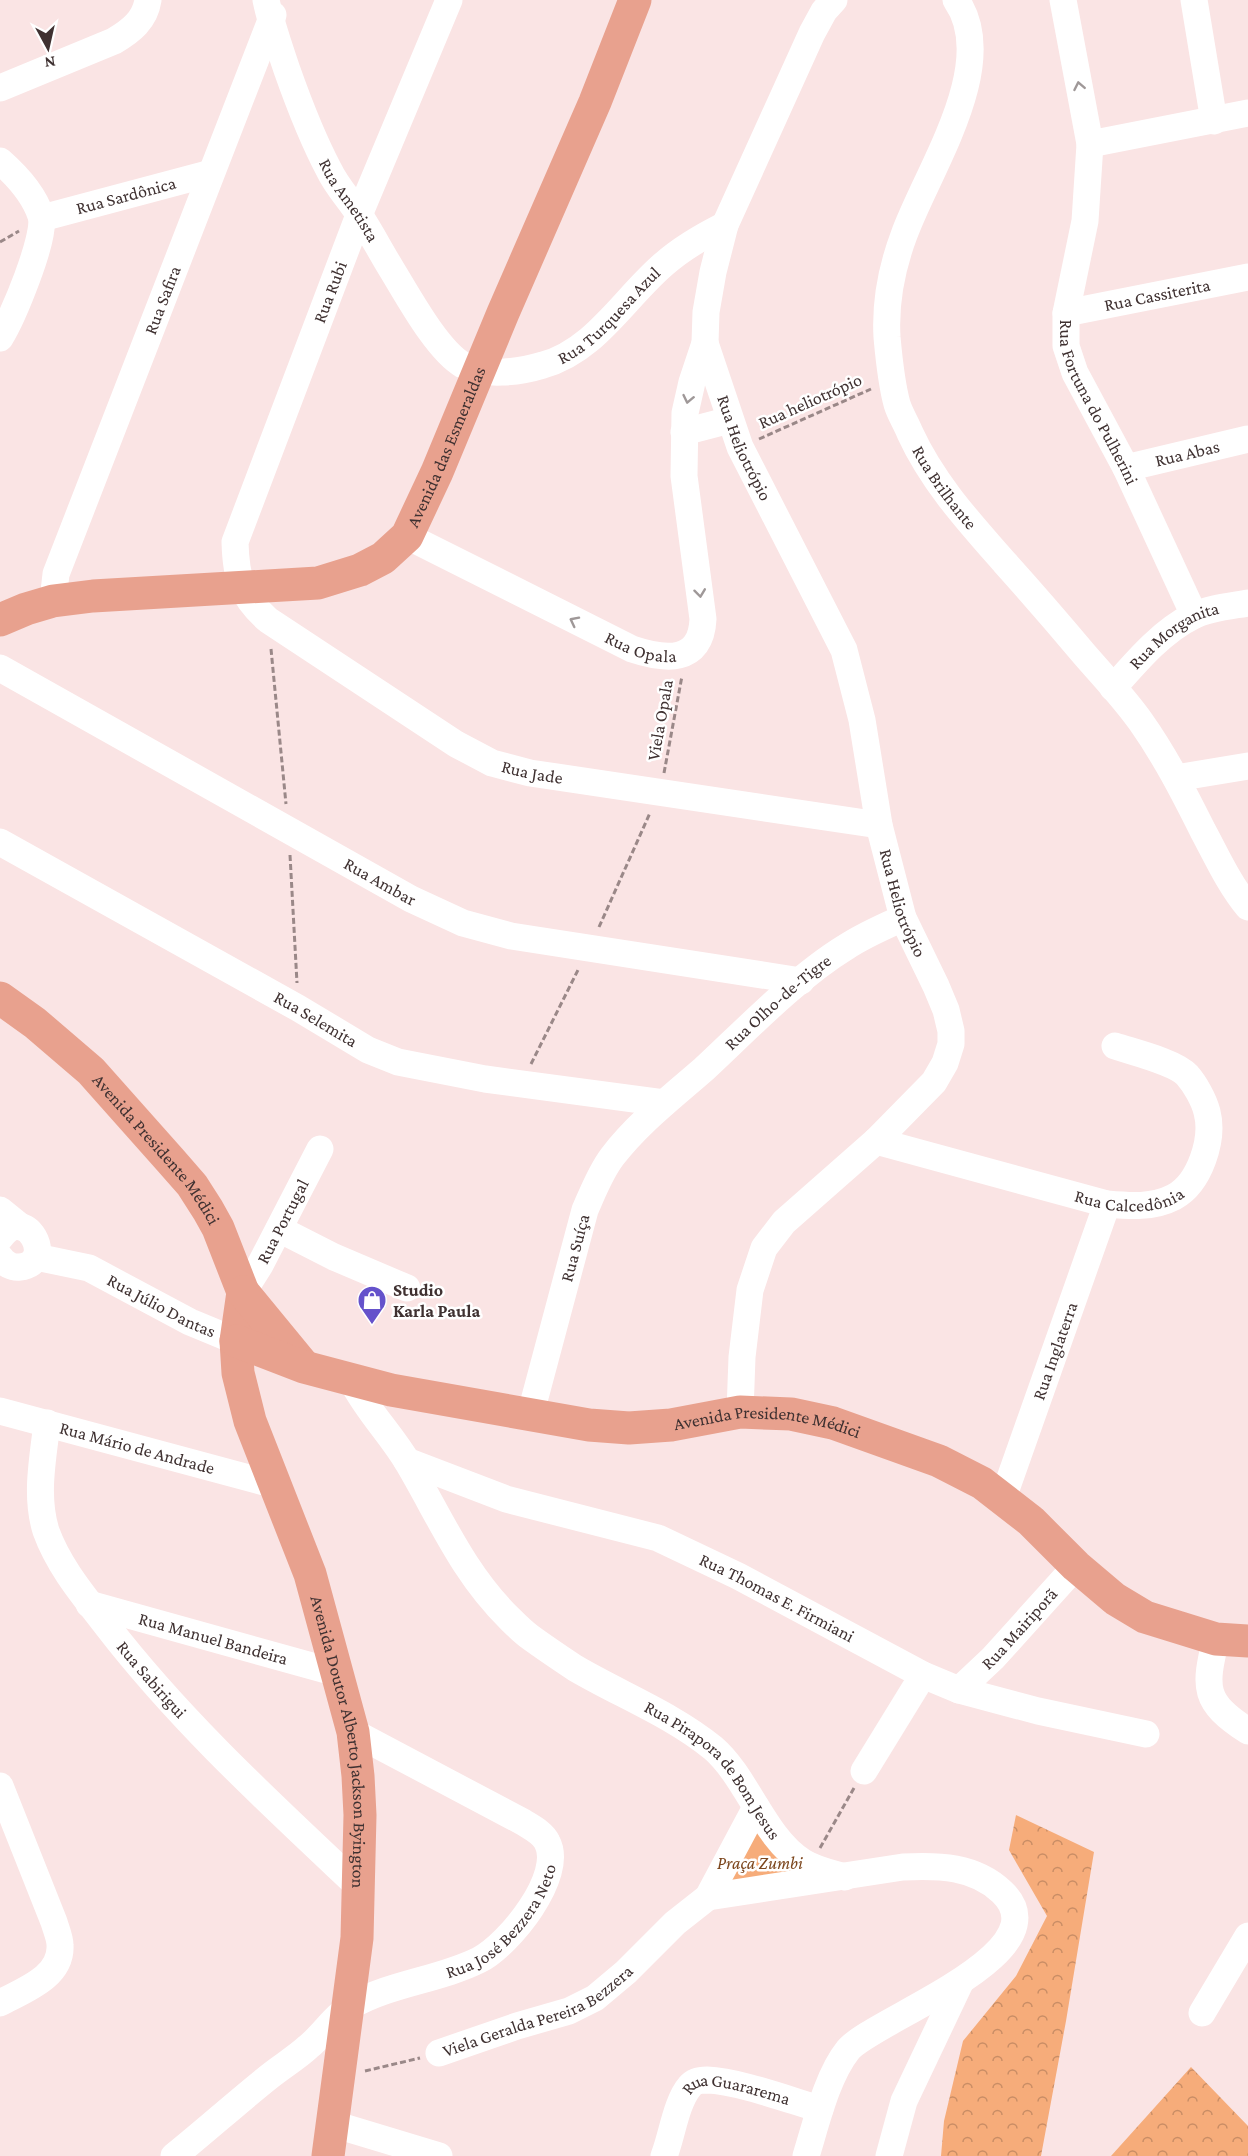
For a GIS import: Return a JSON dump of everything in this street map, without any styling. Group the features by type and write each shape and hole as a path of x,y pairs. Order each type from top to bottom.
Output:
{"main road":[{"name":"Avenida das Esmeraldas","path":"0,620 53,601 93,596 318,583 340,578 383,558 407,536 437,472 595,102 635,0"},
{"name":"Avenida Presidente Médici","path":"0,998 35,1023 91,1071 192,1185 218,1228 243,1292 236,1341"},
{"name":"Avenida Presidente Médici","path":"0,1008 29,1030 115,1115 176,1193 203,1243 236,1341"},
{"path":"243,1292 304,1366"},
{"name":"Avenida Presidente Médici","path":"236,1341 352,1381 530,1416 589,1425 629,1428 671,1425 740,1412 791,1414 833,1423 939,1461 982,1483 1031,1521 1076,1566 1115,1599 1145,1617 1171,1627 1216,1639 1248,1641"},
{"name":"Avenida Doutor Alberto Jackson Byington","path":"236,1341 238,1372 250,1421 310,1574 353,1732 359,1796 357,1938 328,2156"}],"street":[{"path":"0,87 114,41 130,31 142,18 148,0"},
{"name":"Rua Rubi","path":"241,588 235,564 235,542 359,215 449,0"},
{"path":"705,343 706,312 712,272 725,225 812,33 824,11 834,0"},
{"name":"Rua Brilhante","path":"957,0 964,11 970,32 969,71 959,108 904,234 895,262 887,313 891,379 898,406 919,452 937,481 978,533 1139,719 1176,777 1229,880 1248,907"},
{"name":"Rua Fortuna do Pulherini","path":"1063,0 1090,144 1085,220 1066,313 1065,333 1070,361 1082,388 1126,468 1194,615"},
{"path":"1194,0 1214,121"},
{"name":"Rua Ametista","path":"272,7 299,104 315,143 337,184 432,332 446,350 462,364 479,370"},
{"name":"Rua Safira","path":"53,601 56,574 211,173 272,7"},
{"path":"1090,144 1248,113"},
{"path":"0,161 28,193 42,218 38,243 18,304 0,338"},
{"name":"Rua Sardônica","path":"42,218 211,173"},
{"name":"Rua Turquesa Azul","path":"479,370 525,369 544,365 578,349 663,264 698,239 725,225"},
{"name":"Rua Cassiterita","path":"1066,313 1248,277"},
{"name":"Rua Heliotrópio","path":"705,343 740,447 844,650 862,720 879,825 903,918 946,1010 951,1031 951,1044 945,1063 934,1082 876,1141 784,1222 764,1248 750,1290 742,1357 740,1412"},
{"name":"Rua Opala","path":"407,536 624,646 665,657 687,652 699,640 703,619 684,476 685,413 705,343"},
{"path":"684,432 730,420"},
{"name":"Rua Abas","path":"1126,468 1248,439"},
{"name":"Rua Jade","path":"241,588 254,607 268,620 456,744 492,763 530,773 879,825"},
{"name":"Rua Morganita","path":"1113,688 1167,633 1194,615 1248,603"},
{"name":"Rua Ambar","path":"0,668 411,899 463,923 522,938 801,981"},
{"path":"1176,777 1248,766"},
{"name":"Rua Selemita","path":"0,842 298,1008 368,1050 398,1062 494,1080 664,1103"},
{"name":"Rua Olho-de-Tigre","path":"664,1103 801,981 844,948 870,932 903,918"},
{"name":"Rua Calcedônia","path":"876,1141 1107,1204 1135,1207 1175,1197 1191,1184 1203,1162 1208,1141 1207,1113 1197,1090 1186,1074 1164,1062 1115,1046"},
{"name":"Rua Suíça","path":"530,1416 585,1210 611,1159 631,1135 664,1103"},
{"name":"Rua Portugal","path":"243,1292 279,1229 320,1149"},
{"name":"Rua Inglaterra","path":"1003,1498 1107,1204"},
{"path":"279,1229 334,1257 407,1288"},
{"name":"Rua Júlio Dantas","path":"12,1237 89,1268 190,1322 236,1341"},
{"name":"Rua Pirapora de Bom Jesus","path":"352,1381 362,1401 407,1461 448,1538 491,1600 527,1635 546,1648 575,1667 674,1721 714,1749 734,1772 786,1848 802,1861 845,1877 903,1867 948,1867 968,1871 1004,1893 1012,1906 1014,1918 1011,1931 999,1949 960,1983 920,2007 865,2035 849,2049 837,2067 820,2109 806,2156"},
{"path":"391,1390 391,1439"},
{"name":"Rua Mário de Andrade","path":"0,1411 275,1485"},
{"name":"Rua Sabirigui","path":"47,1423 41,1468 41,1499 46,1528 56,1555 89,1604 126,1651 197,1731 359,1887"},
{"name":"Rua Thomas E. Firmiani","path":"407,1461 506,1499 658,1538 738,1576 923,1675 959,1690 1038,1711 1146,1734"},
{"name":"Rua Mairiporã","path":"959,1690 993,1658 1076,1566"},
{"name":"Rua Manuel Bandeira","path":"89,1604 337,1673"},
{"path":"1216,1639 1208,1669 1209,1689 1221,1711 1248,1731"},
{"path":"864,1771 923,1675"},
{"name":"Rua José Bezzera Neto","path":"174,2156 268,2077 308,2047 349,2007 385,1990 467,1965 497,1948 521,1921 548,1879 552,1853 547,1840 523,1822 353,1732"},
{"path":"0,1786 54,1922 60,1944 58,1962 51,1972 0,2003"},
{"path":"708,1898 756,1807"},
{"path":"708,1898 845,1877"},
{"name":"Viela Geralda Pereira Bezzera","path":"439,2053 517,2025 569,2011 595,1998 626,1972 675,1923 708,1898"},
{"path":"1202,2013 1248,1936"},
{"path":"889,2156 904,2102 960,1983"},
{"name":"Rua Guararema","path":"664,2156 683,2097 691,2085 697,2081 706,2080 735,2085 820,2109"},
{"path":"333,2124 439,2156"}],"path":[{"name":"Rua heliotrópio","path":"740,447 891,379"},
{"path":"268,620 288,829 298,1008"},
{"name":"Viela Opala","path":"659,793 687,652"},
{"path":"810,1865 864,1771"},
{"name":"Viela Geralda Pereira Bezzera","path":"339,2076 439,2053"}],"green space":[{"path":"1016,1815 1094,1852 1041,2156 941,2156 944,2121 963,2041 1016,1976 1047,1916 1009,1850"},
{"name":"Praça Zumbi","path":"749,1828 771,1838 796,1876 723,1888"},
{"path":"1191,2067 1248,2126 1248,2156 1111,2156"}],"place":[{"name":"Studio Karla Paula","path":"372,1326"}]}
